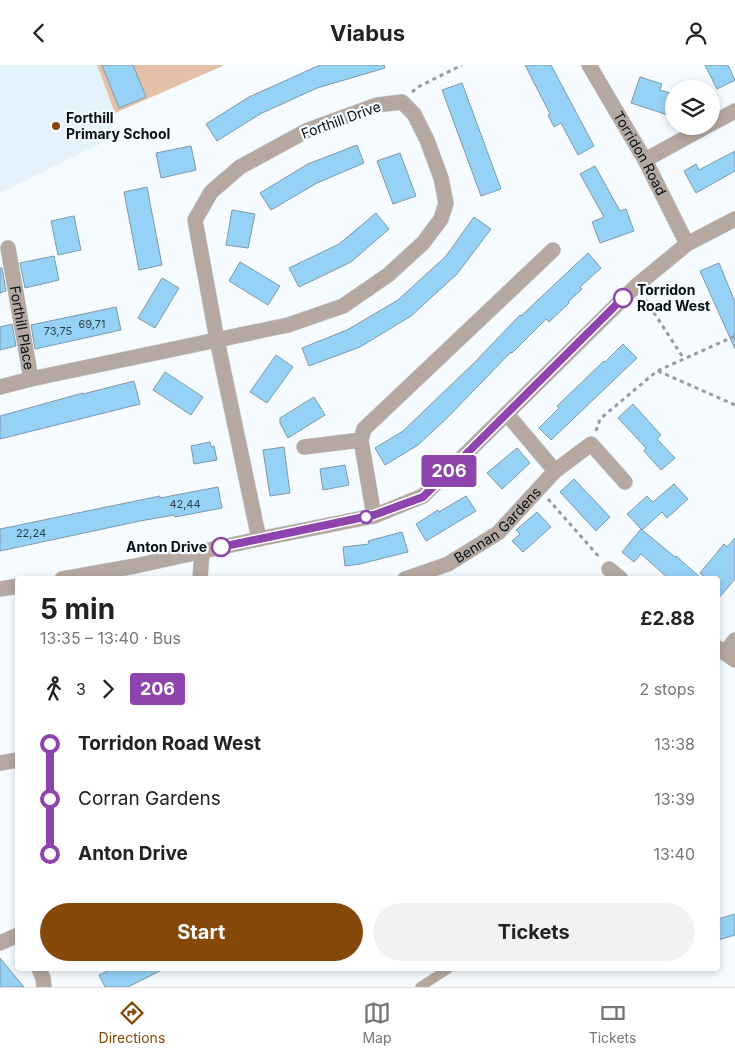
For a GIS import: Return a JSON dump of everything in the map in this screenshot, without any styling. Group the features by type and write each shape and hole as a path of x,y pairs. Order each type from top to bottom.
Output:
{"street":[{"name":"Torridon Road","path":"589,65 645,160 687,244"},
{"name":"Forthill Drive","path":"259,539 217,340 195,220 211,192 240,167 308,130 377,105 402,102"},
{"path":"0,387 288,325 342,306 388,275 423,243 440,219 446,203 441,178 427,140 414,114 402,102"},
{"path":"720,119 735,111"},
{"path":"645,160 691,135"},
{"path":"79,576 135,566 374,515 423,497 636,285 687,244 735,219"},
{"name":"Forthill Place","path":"8,249 31,379"},
{"path":"374,515 361,440 364,429 553,250"},
{"path":"507,414 554,471"},
{"path":"304,447 361,440"},
{"path":"591,444 625,482"},
{"name":"Bennan Gardens","path":"414,576 448,564 498,533 539,490 554,471 591,444"},
{"path":"200,576 202,551"},
{"path":"609,569 617,576"},
{"path":"0,589 15,586"},
{"path":"726,654 735,640"},
{"path":"0,763 15,760"},
{"path":"0,943 15,936"},
{"path":"40,971 44,987"}],"lane":[{"path":"420,987 445,971"}],"path":[{"path":"402,102 418,87 462,65"},
{"path":"636,285 684,359"},
{"path":"591,444 600,419 657,371 735,336"},
{"path":"657,371 735,405"},
{"path":"539,490 574,527 609,569"}],"shaded area":[{"name":"Forthill Primary School","path":"0,65 97,65 115,113 110,139 0,193"},
{"path":"97,65 225,65 115,113"}],"building":[{"path":"102,65 133,65 146,97 119,108"},
{"path":"320,65 384,65 385,68 317,88 260,114 217,141 206,124 249,97"},
{"path":"525,65 551,65 594,146 578,155 561,123 554,127 548,115 550,114"},
{"path":"705,65 728,65 735,80 720,88 720,80 712,80"},
{"path":"640,77 662,84 660,90 665,91 665,114 631,103"},
{"path":"462,83 501,189 481,196 442,90"},
{"path":"357,145 364,163 317,183 271,210 260,193 308,164"},
{"path":"191,146 196,170 161,178 156,153"},
{"path":"735,151 735,171 696,193 684,171 696,164 699,170"},
{"path":"400,153 416,196 393,204 377,161"},
{"path":"595,166 620,211 626,209 634,231 600,243 592,222 604,217 580,174"},
{"path":"147,187 162,265 139,270 124,192"},
{"path":"232,210 255,214 248,248 226,245"},
{"path":"376,213 389,229 351,262 299,287 289,268 339,244"},
{"path":"74,216 81,250 58,255 51,221"},
{"path":"474,217 491,229 457,274 411,316 360,347 309,366 302,348 347,330 398,300 446,256"},
{"path":"588,253 601,268 580,287 582,289 569,303 549,322 546,319 418,445 385,465 375,448 403,431 474,363 520,315"},
{"path":"54,256 59,280 25,288 20,263"},
{"path":"240,262 280,286 268,305 229,281"},
{"path":"719,263 735,302 735,349 700,271"},
{"path":"0,268 2,268 6,291 0,293"},
{"path":"162,278 179,288 155,328 138,318"},
{"path":"116,307 121,330 35,349 31,325"},
{"path":"12,324 16,346 0,350 0,327"},
{"path":"623,344 637,358 551,440 539,428 559,408 557,406"},
{"path":"276,355 293,367 267,403 250,392"},
{"path":"165,372 203,397 191,415 153,390"},
{"path":"134,381 140,404 0,439 0,416"},
{"path":"314,397 325,415 288,438 280,423 280,418"},
{"path":"633,404 661,435 657,439 675,458 661,470 644,451 646,448 618,418"},
{"path":"210,442 211,447 214,446 217,460 194,464 191,446"},
{"path":"284,447 290,493 270,496 263,450"},
{"path":"517,448 530,463 502,489 487,473"},
{"path":"345,465 349,485 323,490 320,469"},
{"path":"574,479 610,517 596,531 560,492"},
{"path":"674,484 688,499 667,518 662,512 642,530 627,514 647,496 653,502"},
{"path":"218,487 222,508 175,517 174,515 140,521 0,551 0,529 160,496 160,498"},
{"path":"466,496 476,511 426,541 416,524"},
{"path":"537,512 551,527 523,552 512,541 520,534 516,530"},
{"path":"641,529 699,576 666,576 641,554 634,562 622,552"},
{"path":"402,532 408,552 345,566 343,547 369,544 368,541"},
{"path":"735,538 735,579 720,597 720,576 704,576 700,573 724,544 727,547"},
{"path":"735,914 735,935 720,939 720,918"},
{"path":"0,958 24,987 0,987"},
{"path":"108,971 160,971 128,987 105,987 99,975"}],"bus line":[{"name":"206","path":"221,547 374,515 423,497 623,298"}],"place":[{"name":"Forthill Primary School","path":"56,126"},
{"name":"Torridon Road West","path":"623,298"},
{"name":"Anton Drive","path":"221,547"}]}
